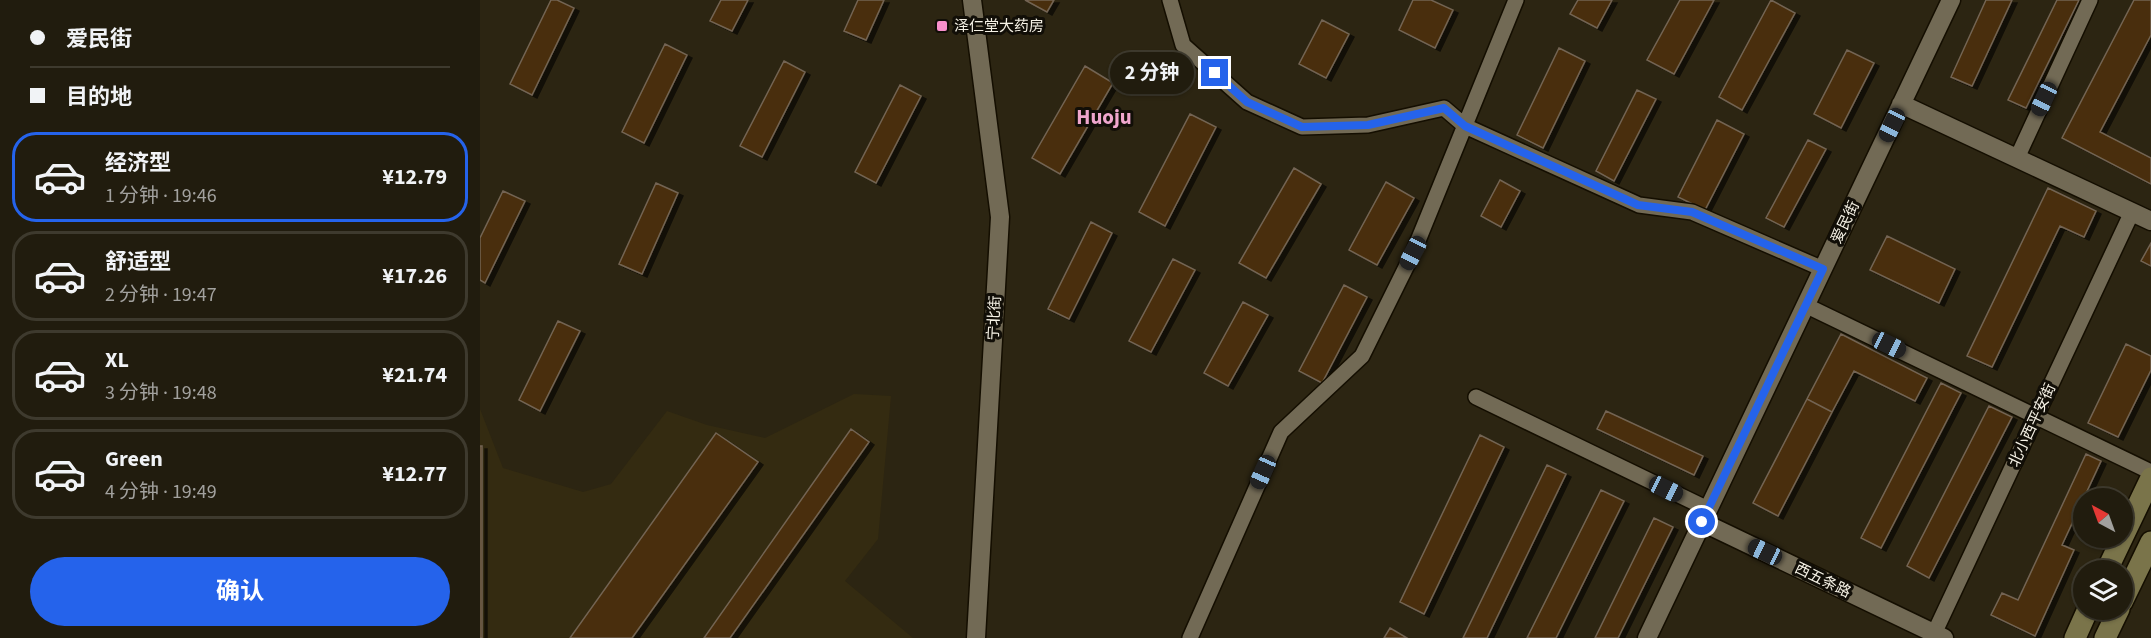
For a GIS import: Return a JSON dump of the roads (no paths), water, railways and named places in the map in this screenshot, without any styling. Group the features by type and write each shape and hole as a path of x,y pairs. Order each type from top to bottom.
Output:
{"main road":[{"path":"2112,560 2151,478"},
{"path":"2133,579 2151,542"},
{"path":"2075,638 2083,620"},
{"path":"2105,638 2114,620"}],"street":[{"name":"宁北街","path":"972,0 1000,217 976,638"},
{"path":"1170,0 1183,45 1247,102 1302,127 1368,125 1444,108 1465,126 1638,205 1692,212 1823,269"},
{"path":"1190,638 1281,432 1362,356 1413,253 1516,0"},
{"name":"爱民街","path":"1647,638 1951,0"},
{"path":"2017,158 2091,0"},
{"path":"1901,104 2151,221"},
{"name":"北小西平安街","path":"1937,636 2036,416 2132,212"},
{"path":"1806,305 2151,472"},
{"path":"1476,398 1705,516"},
{"name":"西五条路","path":"1705,516 1937,636"}],"place":[{"name":"泽仁堂大药房","path":"942,26"}],"district":[{"name":"Huoju","path":"1104,117"}]}
